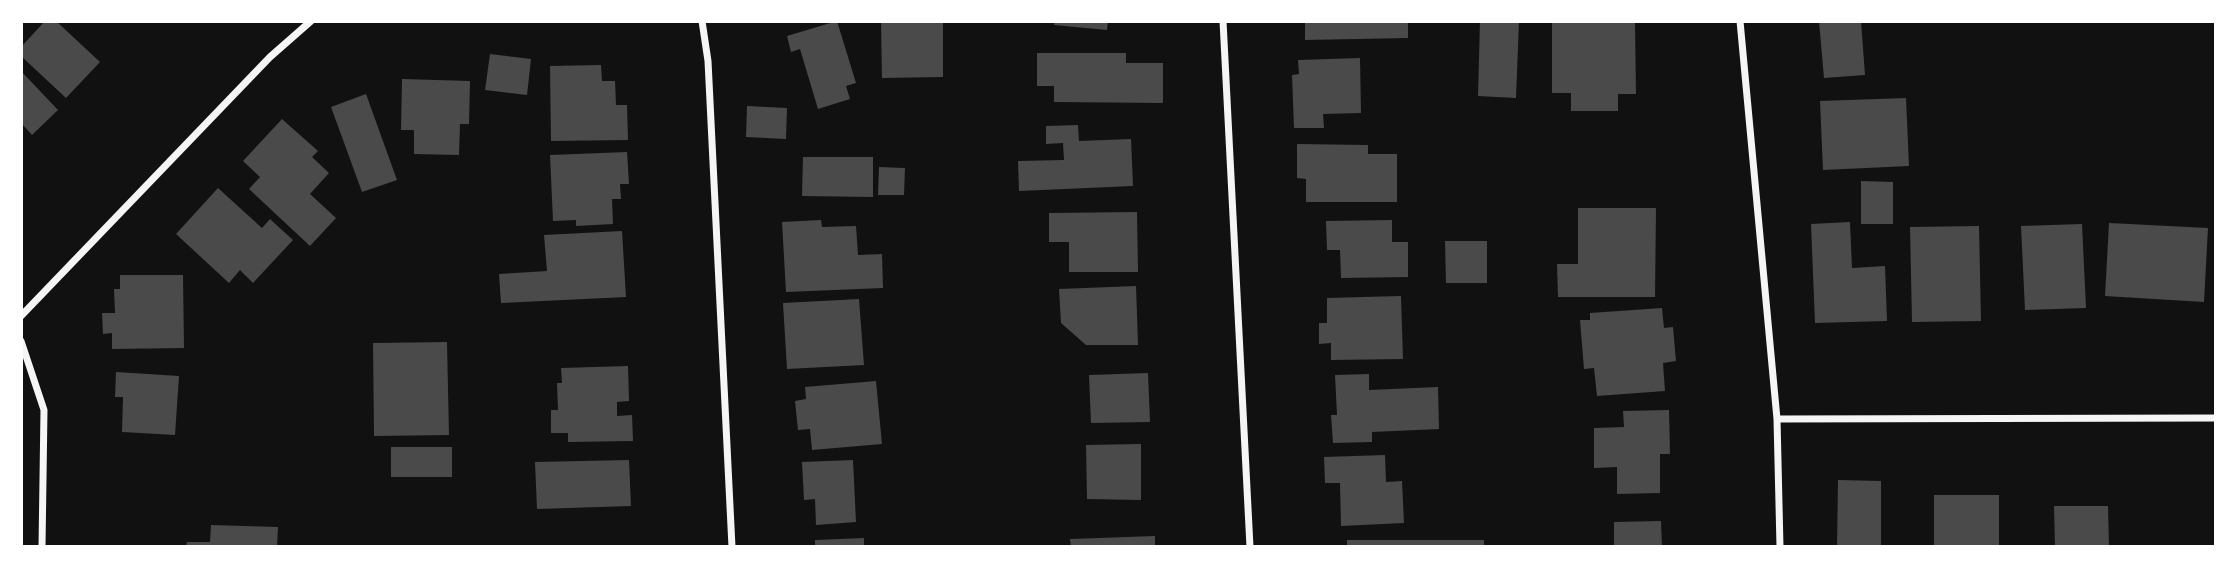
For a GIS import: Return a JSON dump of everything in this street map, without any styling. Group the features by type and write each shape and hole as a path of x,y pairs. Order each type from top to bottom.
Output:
{"street":[{"path":"21,316 270,57 311,21"},
{"path":"702,21 708,61 732,547"},
{"path":"1223,21 1250,547"},
{"path":"1740,21 1777,419 1780,547"},
{"path":"21,341 44,410 42,547"},
{"path":"1777,419 2216,418"}],"building":[{"path":"45,21 56,21 100,62 66,98 21,56 21,47"},
{"path":"837,21 856,83 846,86 850,99 818,109 800,49 791,52 787,36"},
{"path":"881,21 943,21 943,77 882,78"},
{"path":"1055,21 1108,21 1107,30 1054,25"},
{"path":"1305,21 1408,21 1408,38 1305,40"},
{"path":"1480,21 1519,21 1516,98 1478,96"},
{"path":"1552,21 1635,23 1636,94 1618,94 1618,111 1571,111 1571,93 1552,93"},
{"path":"1819,21 1861,21 1865,75 1824,78"},
{"path":"1037,53 1126,53 1126,63 1163,63 1163,103 1054,102 1054,86 1037,86"},
{"path":"490,54 531,59 527,95 485,90"},
{"path":"1360,58 1361,113 1323,114 1324,128 1294,128 1292,75 1299,74 1298,60"},
{"path":"601,65 602,81 615,81 616,105 627,105 628,140 551,141 550,66"},
{"path":"21,71 58,110 32,135 21,123"},
{"path":"402,79 470,81 469,124 460,124 459,155 414,154 414,130 401,130"},
{"path":"366,94 397,180 362,192 331,107"},
{"path":"1906,98 1909,166 1823,170 1820,101"},
{"path":"747,106 787,108 786,139 746,137"},
{"path":"282,119 318,151 312,157 329,173 310,194 336,218 310,246 249,189 260,177 243,161"},
{"path":"1078,125 1079,141 1131,139 1133,186 1019,191 1018,161 1064,160 1063,143 1046,144 1046,126"},
{"path":"1297,144 1368,145 1368,154 1397,154 1397,202 1306,202 1306,179 1297,178"},
{"path":"627,152 629,184 620,184 621,199 612,199 613,224 576,226 576,220 553,221 550,155"},
{"path":"803,157 873,157 873,197 802,196"},
{"path":"879,167 905,168 904,195 878,195"},
{"path":"1861,181 1893,182 1893,224 1861,224"},
{"path":"218,188 262,228 270,219 293,240 253,283 240,270 229,283 176,234"},
{"path":"1578,208 1656,208 1655,297 1558,297 1557,264 1578,264"},
{"path":"1137,212 1138,272 1069,272 1069,242 1049,242 1049,213"},
{"path":"821,220 822,227 856,226 858,255 882,254 883,288 786,292 782,222"},
{"path":"1392,220 1392,242 1408,242 1408,277 1341,278 1340,250 1327,250 1326,221"},
{"path":"1850,222 1852,268 1885,266 1887,321 1815,323 1811,224"},
{"path":"2109,223 2208,228 2204,302 2105,296"},
{"path":"2082,224 2086,308 2025,310 2021,226"},
{"path":"1979,226 1981,321 1912,322 1910,227"},
{"path":"622,231 626,297 501,303 499,274 547,271 544,235"},
{"path":"1445,241 1487,241 1487,283 1446,283"},
{"path":"120,275 183,275 184,348 112,349 112,333 103,334 102,313 115,313 114,289 120,289"},
{"path":"1136,286 1138,345 1086,345 1061,323 1059,289"},
{"path":"1401,296 1403,359 1331,360 1331,343 1319,344 1319,323 1327,323 1327,298"},
{"path":"859,299 864,365 787,369 783,303"},
{"path":"1662,308 1664,328 1673,327 1676,361 1663,363 1665,391 1597,396 1594,368 1584,369 1580,320 1590,320 1590,313"},
{"path":"447,342 449,435 374,436 373,343"},
{"path":"628,366 629,401 617,402 617,416 632,415 633,441 568,442 568,433 551,433 551,410 558,410 557,383 562,383 561,368"},
{"path":"116,372 179,376 175,435 122,432 123,397 115,397"},
{"path":"1148,373 1150,422 1091,423 1089,375"},
{"path":"1369,374 1369,390 1438,387 1439,429 1372,432 1372,442 1333,443 1331,415 1337,415 1335,375"},
{"path":"876,381 882,444 812,450 810,429 798,430 795,401 806,399 805,387"},
{"path":"1669,410 1670,454 1660,454 1660,493 1617,494 1617,467 1594,468 1594,428 1624,427 1623,411"},
{"path":"1141,444 1141,500 1087,499 1086,445"},
{"path":"391,447 452,447 452,477 391,477"},
{"path":"1385,455 1386,482 1402,481 1404,523 1341,526 1340,483 1325,483 1324,457"},
{"path":"629,460 631,506 537,509 535,462"},
{"path":"853,460 856,522 816,525 815,499 804,500 802,462"},
{"path":"1838,480 1881,481 1881,547 1837,547"},
{"path":"1934,495 1999,495 1999,547 1934,547"},
{"path":"2054,506 2108,506 2109,547 2055,547"},
{"path":"1661,521 1662,547 1614,547 1614,522"},
{"path":"211,525 278,527 277,547 186,547 187,542 210,542"},
{"path":"1155,536 1155,547 1071,547 1070,539"},
{"path":"864,538 864,547 815,547 815,540"},
{"path":"1347,540 1484,540 1484,547 1347,547"}]}
